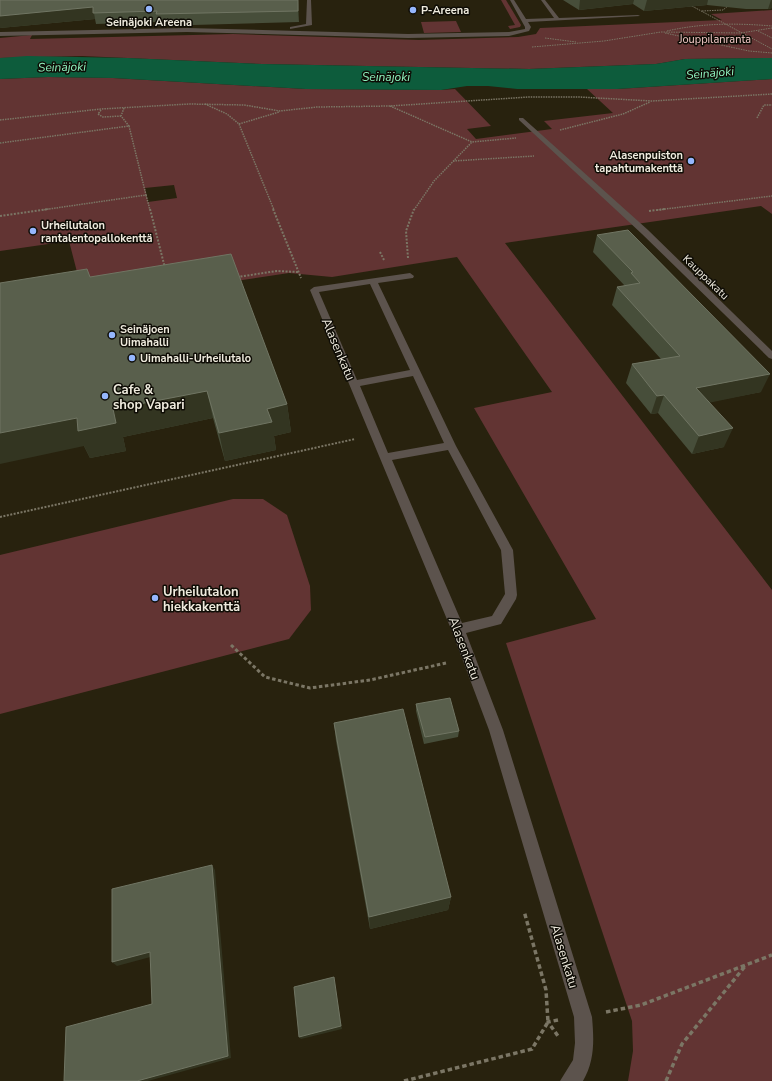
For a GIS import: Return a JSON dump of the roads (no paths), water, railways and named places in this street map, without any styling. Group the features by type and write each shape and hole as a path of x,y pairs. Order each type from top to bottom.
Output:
{"street":[{"path":"257,31 299,28 309,25 309,0"},
{"path":"0,34 137,30 257,31 375,36 509,34 527,30 528,27 512,0"},
{"path":"543,0 557,19"},
{"path":"525,21 638,16"},
{"name":"Kauppakatu","path":"521,119 625,214 772,356"},
{"path":"410,276 373,282 451,446 507,550 511,595 496,620 458,629"},
{"name":"Alasenkatu","path":"373,282 314,290 458,629 496,730 583,1017 584,1052 578,1076 570,1081"},
{"path":"354,384 416,372"},
{"path":"385,457 451,446"}],"water":[{"name":"Seinäjoki","path":"27,56 128,58 262,64 529,69 656,64 685,59 772,58 772,79 617,89 517,89 488,86 467,86 441,90 306,89 113,78 48,77 0,79 0,58"}],"place":[{"name":"Seinäjoki Areena","path":"149,9"},
{"name":"P-Areena","path":"413,10"},
{"name":"Alasenpuiston tapahtumakenttä","path":"691,161"},
{"name":"Urheilutalon rantalentopallokenttä","path":"33,231"},
{"name":"Seinäjoen Uimahalli","path":"112,335"},
{"name":"Uimahalli-Urheilutalo","path":"132,358"},
{"name":"Cafe & shop Vapari","path":"105,396"},
{"name":"Urheilutalon hiekkakenttä","path":"155,598"}],"park label":[{"name":"Jouppilanranta","path":"715,39"}]}
